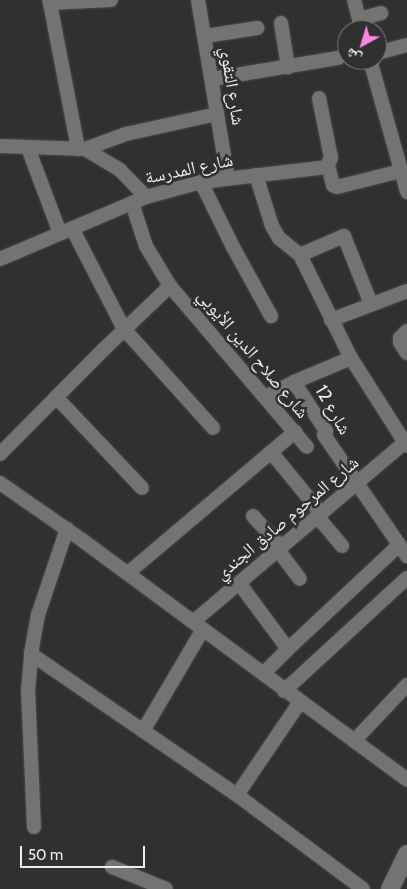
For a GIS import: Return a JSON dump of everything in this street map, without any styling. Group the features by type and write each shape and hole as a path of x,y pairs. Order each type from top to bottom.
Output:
{"street":[{"path":"111,0 49,2 82,149 120,170 146,197"},
{"name":"شارع التقوي","path":"198,0 228,179"},
{"path":"354,0 360,20"},
{"path":"368,20 381,13"},
{"path":"281,23 288,67"},
{"path":"205,36 257,28"},
{"path":"387,50 407,45"},
{"path":"212,79 337,58"},
{"path":"373,70 407,192"},
{"path":"318,98 331,158 328,165 333,185 337,187 401,171"},
{"path":"0,146 82,149 126,134 217,114"},
{"path":"28,148 66,231 124,329 213,428"},
{"name":"شارع المدرسة","path":"0,259 146,197 201,182 322,168 328,165"},
{"path":"256,175 272,226 279,238 300,255 351,358 406,444"},
{"path":"201,182 233,247 272,316"},
{"name":"شارع صلاح الدين الأيوبي","path":"132,203 146,246 170,286 307,447"},
{"path":"300,255 344,236 371,304"},
{"path":"0,454 124,329 170,286"},
{"path":"332,320 407,291"},
{"path":"407,331 400,338 400,342 407,353"},
{"path":"265,397 294,382 351,358"},
{"name":"شارع 12","path":"294,382 326,431 324,435 403,551"},
{"path":"56,397 142,488"},
{"path":"128,573 295,432"},
{"name":"شارع المرحوم صادق الجندي","path":"143,731 198,626 239,583 406,444"},
{"path":"270,452 342,546"},
{"path":"0,483 128,573 284,691 407,780"},
{"path":"253,516 300,579"},
{"path":"34,827 28,691 31,654 38,615 67,529"},
{"path":"263,674 288,649 403,551"},
{"path":"284,691 407,578"},
{"path":"239,583 288,649"},
{"path":"31,654 237,795 363,889"},
{"path":"354,741 407,685"},
{"path":"237,795 300,702"},
{"path":"390,889 407,854"},
{"path":"112,868 166,889"}]}
